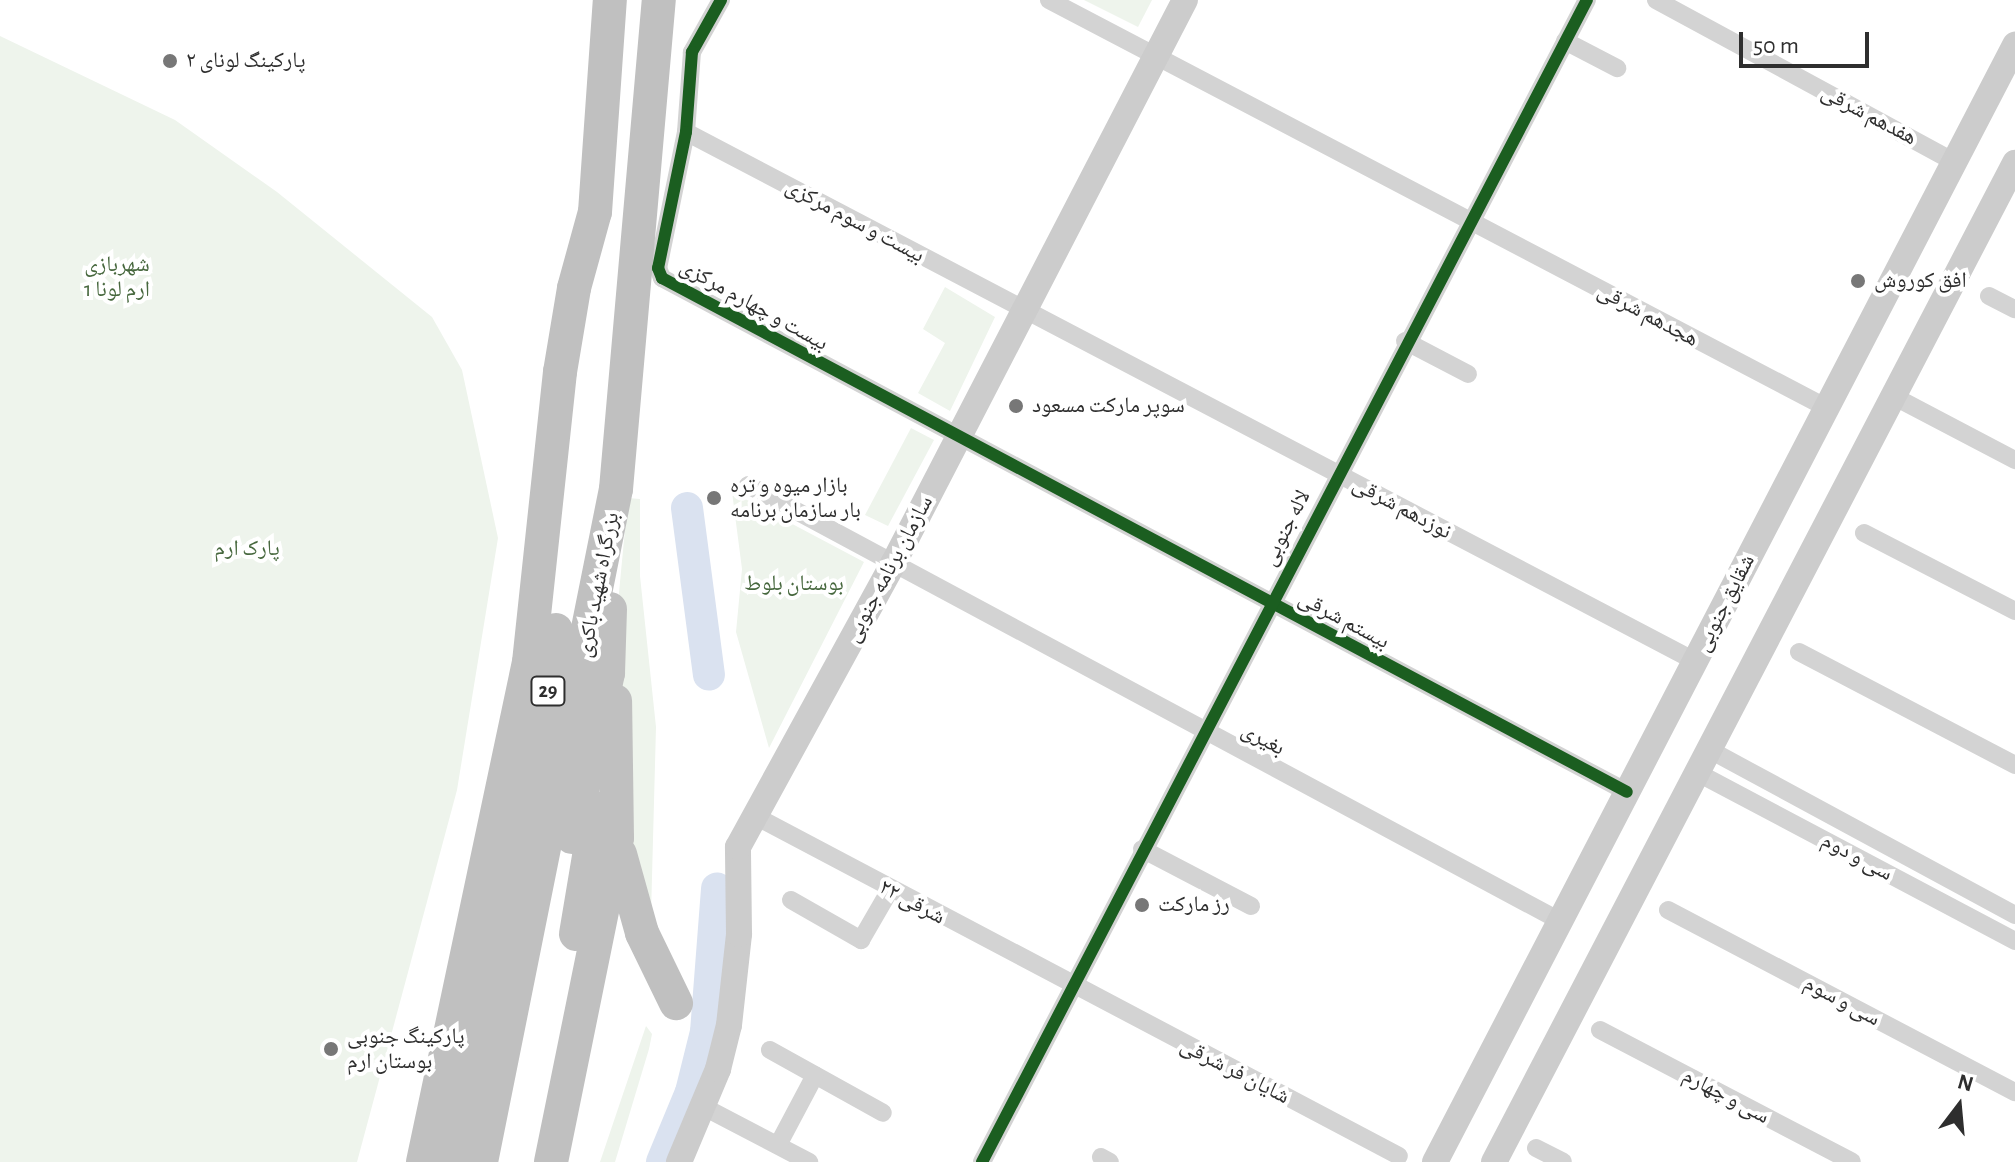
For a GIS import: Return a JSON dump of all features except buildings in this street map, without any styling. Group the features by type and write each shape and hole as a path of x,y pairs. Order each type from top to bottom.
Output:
{"highway":[{"name":"29","path":"450,1162 517,879 553,663 595,212 610,0"},
{"name":"بزرگراه شهید باکری","path":"481,1162 612,509 659,0"},
{"name":"29","path":"423,1162 485,854 529,662 560,372 574,288 595,212"},
{"name":"29","path":"500,1162 608,673 612,509"},
{"path":"551,1162 617,838 617,712 608,673"},
{"path":"531,1162 598,801 608,673"},
{"path":"617,838 642,933 676,1003"},
{"path":"401,1162 468,899 485,854"}],"main road":[{"name":"سازمان برنامه جنوبی","path":"679,1162 702,1106 729,1025 739,934 738,847 893,564 1185,0"},
{"name":"شقایق جنوبی","path":"1435,1162 2015,45"},
{"path":"1494,1162 1719,755 1893,396 2015,163"}],"street":[{"path":"686,132 692,52 721,0"},
{"name":"هجدهم شرقی","path":"1049,0 1827,408"},
{"name":"لاله جنوبی","path":"982,1162 1336,473 1587,0"},
{"name":"هفدهم شرقی","path":"1656,0 1954,162"},
{"path":"1565,41 1617,68"},
{"name":"بیست و سوم مرکزی","path":"686,132 1025,310"},
{"name":"بیست و چهارم مرکزی","path":"686,132 658,268 662,278 958,438"},
{"path":"1989,296 2015,309"},
{"name":"نوزدهم شرقی","path":"1025,310 1695,661"},
{"path":"1405,341 1468,374"},
{"path":"1893,396 2015,460"},
{"name":"بیستم شرقی","path":"958,438 1627,792"},
{"name":"بغیری","path":"748,485 1560,921"},
{"path":"1864,533 2015,611"},
{"path":"1799,652 2015,765"},
{"name":"سی و دوم","path":"1719,755 2015,915"},
{"name":"سی و دوم","path":"1706,778 2015,941"},
{"name":"۲۲ شرقی","path":"755,816 1071,986"},
{"path":"1856,857 1868,835"},
{"path":"1142,849 1251,906"},
{"path":"791,900 861,940 890,890"},
{"name":"سی و سوم","path":"1668,910 2015,1092"},
{"name":"شایان فر شرقی","path":"1071,986 1399,1156"},
{"name":"سی و چهارم","path":"1600,1030 1852,1162"},
{"path":"770,1050 883,1113"},
{"path":"778,1145 815,1075"},
{"path":"702,1106 809,1162"},
{"path":"1536,1148 1563,1162"}],"green space":[{"path":"1084,0 1152,0 1138,27"},
{"name":"پارک ارم","path":"0,36 175,120 277,192 432,317 462,370 498,538 457,790 357,1162 0,1162"},
{"path":"945,287 995,317 950,411 918,393 945,343 923,329"},
{"path":"911,428 934,440 888,526 865,515"},
{"name":"بوستان بلوط","path":"732,492 864,562 769,748 736,632 742,569"},
{"path":"628,498 640,499 640,576 656,727 651,915 637,905 616,624"},
{"path":"646,1026 652,1034 649,1049 615,1162 600,1162"}],"waterway":[{"path":"687,508 709,675"},
{"path":"662,1162 691,1092 706,1032 717,888"}],"cycle path":[{"path":"721,0 692,52 686,132 658,268 662,278 1627,792"},
{"path":"982,1162 1587,0"}],"place":[{"name":"پارکینگ لونای ۲","path":"170,61"},
{"name":"افق کوروش","path":"1858,281"},
{"name":"سوپر مارکت مسعود","path":"1016,406"},
{"name":"بازار میوه و تره بار سازمان برنامه","path":"714,498"},
{"name":"رز مارکت","path":"1142,905"},
{"name":"پارکینگ جنوبی بوستان ارم","path":"331,1049"}],"park label":[{"name":"شهربازی ارم لونا 1","path":"117,276"}]}
